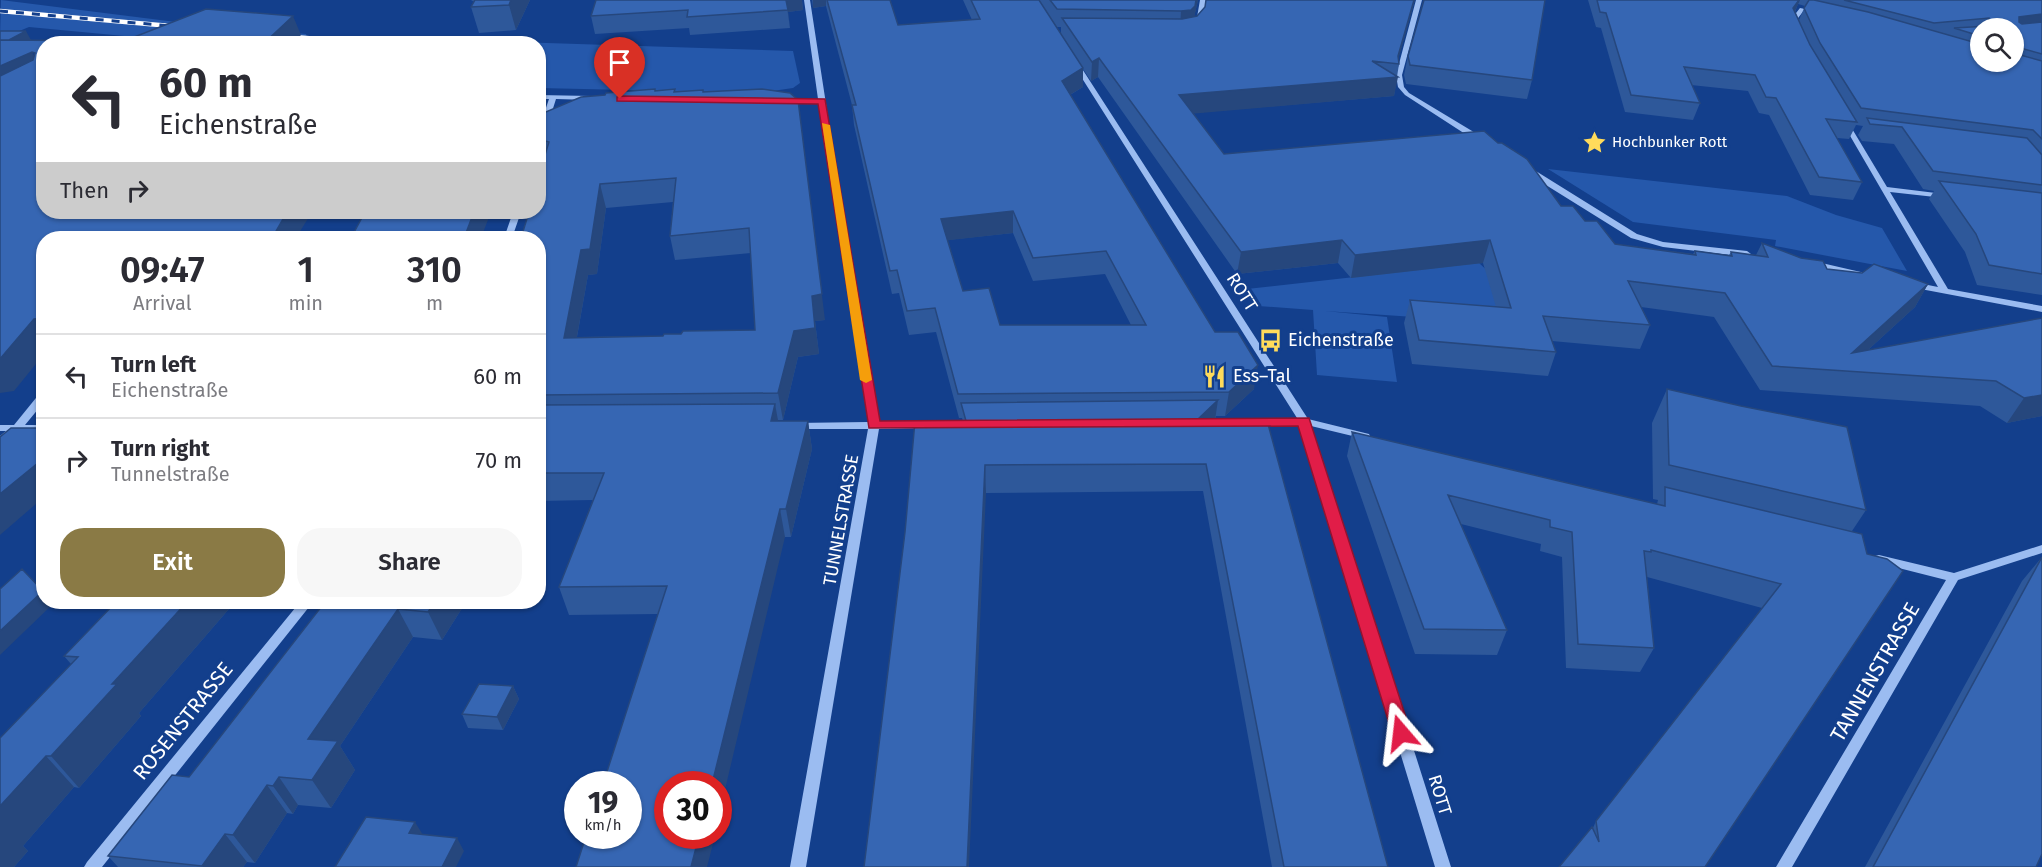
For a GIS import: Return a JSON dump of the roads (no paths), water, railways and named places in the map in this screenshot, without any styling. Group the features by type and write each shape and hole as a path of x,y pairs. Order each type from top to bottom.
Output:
{"street":[{"name":"TUNNELSTRASSE","path":"798,867 873,425 807,0"},
{"path":"1193,31 1198,24 1203,0"},
{"path":"1419,0 1399,75 1401,87 1407,94 1486,143"},
{"path":"1793,6 1813,11"},
{"path":"1796,31 1792,22 1802,9"},
{"name":"ROTT","path":"1073,60 1304,421 1443,867"},
{"path":"546,97 600,99"},
{"path":"546,119 553,98"},
{"path":"775,100 822,101"},
{"path":"1838,110 1945,292"},
{"path":"1849,129 1859,130"},
{"path":"1515,162 1634,236 1663,243 1761,256"},
{"path":"1885,189 1952,197"},
{"path":"1805,262 1875,277"},
{"path":"1899,282 2042,309"},
{"path":"0,441 17,428 36,405"},
{"path":"1232,422 1304,421 1374,438"},
{"path":"778,426 945,425"},
{"path":"0,428 36,428"},
{"path":"1862,555 1954,578 2042,549"},
{"name":"TANNENSTRASSE","path":"1784,867 1954,578"},
{"name":"ROSENSTRASSE","path":"92,867 301,609"}],"railway":[{"path":"0,11 182,27"}],"place":[{"name":"Hochbunker Rott","path":"1594,142"},
{"name":"Eichenstraße","path":"1270,340"},
{"name":"Ess–Tal","path":"1215,376"}]}
